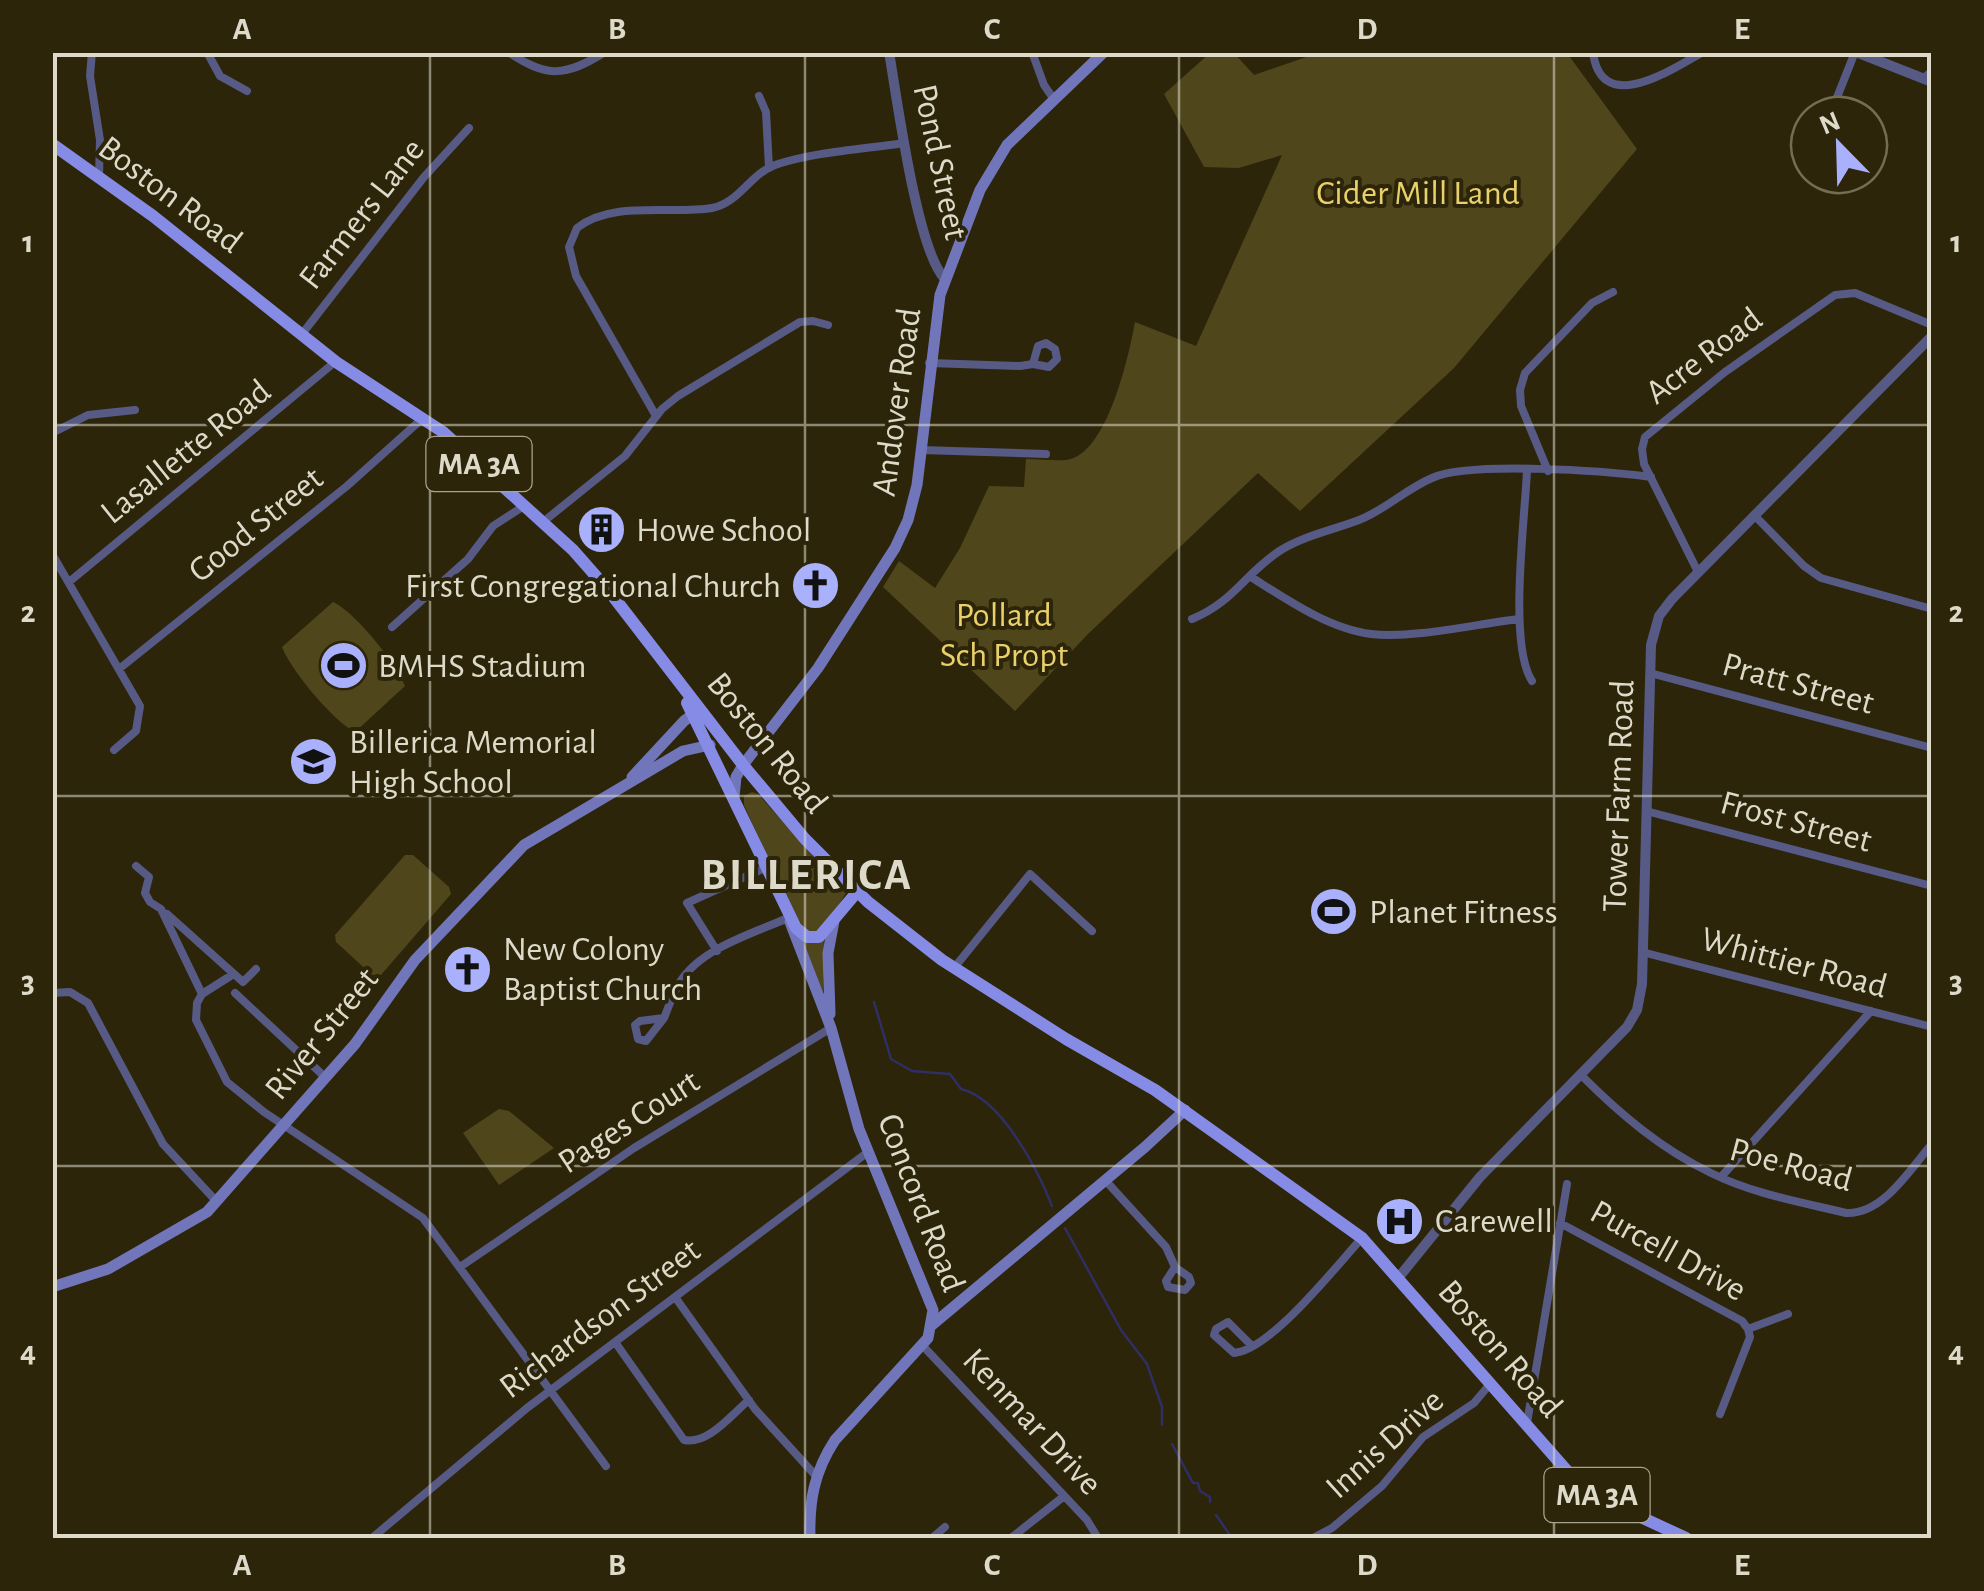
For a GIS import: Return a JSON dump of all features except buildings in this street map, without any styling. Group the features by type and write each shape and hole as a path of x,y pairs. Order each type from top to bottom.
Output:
{"main road":[{"name":"Andover Road","path":"743,766 818,668 896,548 913,506 940,294 972,206 1007,145 1104,52"},
{"name":"Boston Road","path":"52,144 153,216 336,362 423,418 543,522 585,562 671,671 697,712 762,788 858,892 896,927 954,968 1184,1110 1362,1238 1568,1472 1590,1490 1643,1520 1686,1538"},
{"name":"Concord Road","path":"697,712 788,918 831,1028 868,1152 930,1298 932,1326 922,1346 835,1440 816,1476 810,1538"},
{"name":"River Street","path":"619,790 697,712"},
{"name":"River Street","path":"52,1287 108,1269 180,1230 217,1202 355,1044 415,960 524,844 683,751 710,745"},
{"path":"734,797 736,778 743,766"},
{"path":"734,797 747,787 762,788"},
{"path":"788,918 802,934 819,938 858,892"},
{"path":"831,1028 828,953 834,921"},
{"path":"932,1326 1184,1110"}],"street":[{"path":"92,52 90,76 100,140 99,178"},
{"path":"207,52 220,76 247,91"},
{"path":"508,52 537,69 555,72 572,70 605,52"},
{"name":"Pond Street","path":"889,52 904,143 933,262 946,279"},
{"path":"1032,52 1053,98"},
{"path":"1593,52 1594,63 1602,75 1630,86 1645,83 1704,52"},
{"path":"1838,95 1855,52 1929,77"},
{"path":"759,96 766,110 770,168"},
{"name":"Farmers Lane","path":"301,335 424,176 469,128"},
{"path":"656,416 576,276 570,240 584,223 608,214 720,206 770,168 904,143"},
{"path":"1548,471 1521,406 1522,381 1532,364 1580,315 1598,298 1612,292"},
{"name":"Acre Road","path":"1698,572 1642,455 1648,433 1725,372 1842,292 1855,293 1932,325"},
{"path":"543,522 625,456 656,416 690,388 800,322 813,320 828,325"},
{"name":"Tower Farm Road","path":"1399,1277 1480,1177 1632,1019 1640,998 1650,673 1652,634 1659,616 1932,336"},
{"name":"Lasallette Road","path":"69,582 336,362"},
{"path":"930,362 1033,364"},
{"path":"52,433 88,415 135,410"},
{"name":"Good Street","path":"119,669 347,486 423,418"},
{"path":"921,450 1046,454"},
{"path":"1192,619 1221,604 1277,552 1369,516 1432,478 1464,470 1652,477"},
{"path":"1528,470 1519,619 1520,654 1532,681"},
{"path":"392,627 468,558 493,526 524,505"},
{"path":"1754,515 1821,578 1932,608"},
{"path":"52,554 137,699 140,712 136,731 114,750"},
{"path":"1251,577 1345,628 1369,634 1392,635 1519,619"},
{"name":"Pratt Street","path":"1650,673 1932,748"},
{"name":"Frost Street","path":"1646,811 1932,886"},
{"path":"136,866 149,877 145,893 150,902 232,975 243,982 256,969"},
{"path":"717,952 687,902 766,868"},
{"path":"954,968 1030,874 1092,931"},
{"path":"161,908 202,994"},
{"path":"664,1018 680,980 717,952 788,918"},
{"path":"182,952 196,942"},
{"name":"Whittier Road","path":"1642,952 1932,1027"},
{"path":"232,975 202,994 197,1002 196,1020 227,1082 241,1096 423,1218 606,1466"},
{"path":"52,992 70,992 88,1002 163,1144 217,1202"},
{"path":"235,993 326,1078"},
{"path":"1721,1177 1871,1011"},
{"name":"Pages Court","path":"460,1267 634,1148 831,1028"},
{"name":"Poe Road","path":"1581,1075 1634,1125 1721,1177 1748,1188 1856,1214 1880,1202 1932,1144"},
{"name":"Richardson Street","path":"372,1538 550,1390 868,1152"},
{"path":"1105,1180 1166,1248 1176,1267"},
{"path":"1526,1427 1567,1184"},
{"name":"Purcell Drive","path":"1560,1223 1742,1321 1748,1328 1750,1337 1720,1414"},
{"path":"1252,1346 1228,1322 1216,1328 1214,1335 1234,1354 1252,1346 1290,1317 1362,1238"},
{"path":"674,1297 749,1400 816,1476"},
{"name":"Purcell Drive","path":"1748,1328 1788,1314"},
{"path":"615,1342 679,1436 688,1442 706,1436 749,1400"},
{"name":"Kenmar Drive","path":"922,1346 1088,1520 1098,1538"},
{"name":"Innis Drive","path":"1312,1538 1332,1528 1382,1486 1423,1437 1474,1403 1490,1384"},
{"path":"1010,1538 1064,1497"},
{"path":"932,1538 945,1527"}],"green space":[{"name":"Cider Mill Land","path":"1210,53 1234,53 1254,75 1318,53 1567,53 1637,149 1454,368 1300,511 1258,473 1088,634 1015,711 883,587 899,561 935,588 960,548 989,486 1024,487 1026,459 1066,460 1080,454 1093,441 1114,402 1135,322 1196,346 1282,155 1239,168 1204,167 1164,94"},
{"name":"BMHS Stadium","path":"333,602 374,640 405,686 355,732 313,694 282,647"},
{"path":"758,794 846,893 824,929 823,993 744,805 744,796"},
{"path":"405,855 413,855 449,887 451,894 381,975 372,975 336,942 335,935"},
{"path":"499,1109 509,1111 554,1148 499,1185 463,1133"}],"waterway":[{"path":"874,1002 891,1059 912,1071 950,1074 961,1089 990,1106 1028,1156 1052,1206"},
{"path":"1065,1228 1121,1330 1147,1364 1162,1407 1162,1425"},
{"path":"1929,1295 1932,1292"},
{"path":"1172,1444 1193,1483 1198,1483 1210,1502"},
{"path":"1216,1515 1232,1538"}],"place":[{"name":"Howe School","path":"601,530"},
{"name":"First Congregational Church","path":"816,586"},
{"name":"BMHS Stadium","path":"343,666"},
{"name":"Billerica Memorial High School","path":"314,762"},
{"name":"Planet Fitness","path":"1334,912"},
{"name":"New Colony Baptist Church","path":"468,969"},
{"name":"Carewell","path":"1400,1221"}],"district":[{"name":"BILLERICA","path":"807,875"}],"park label":[{"name":"Pollard Sch Propt","path":"1004,635"}]}
